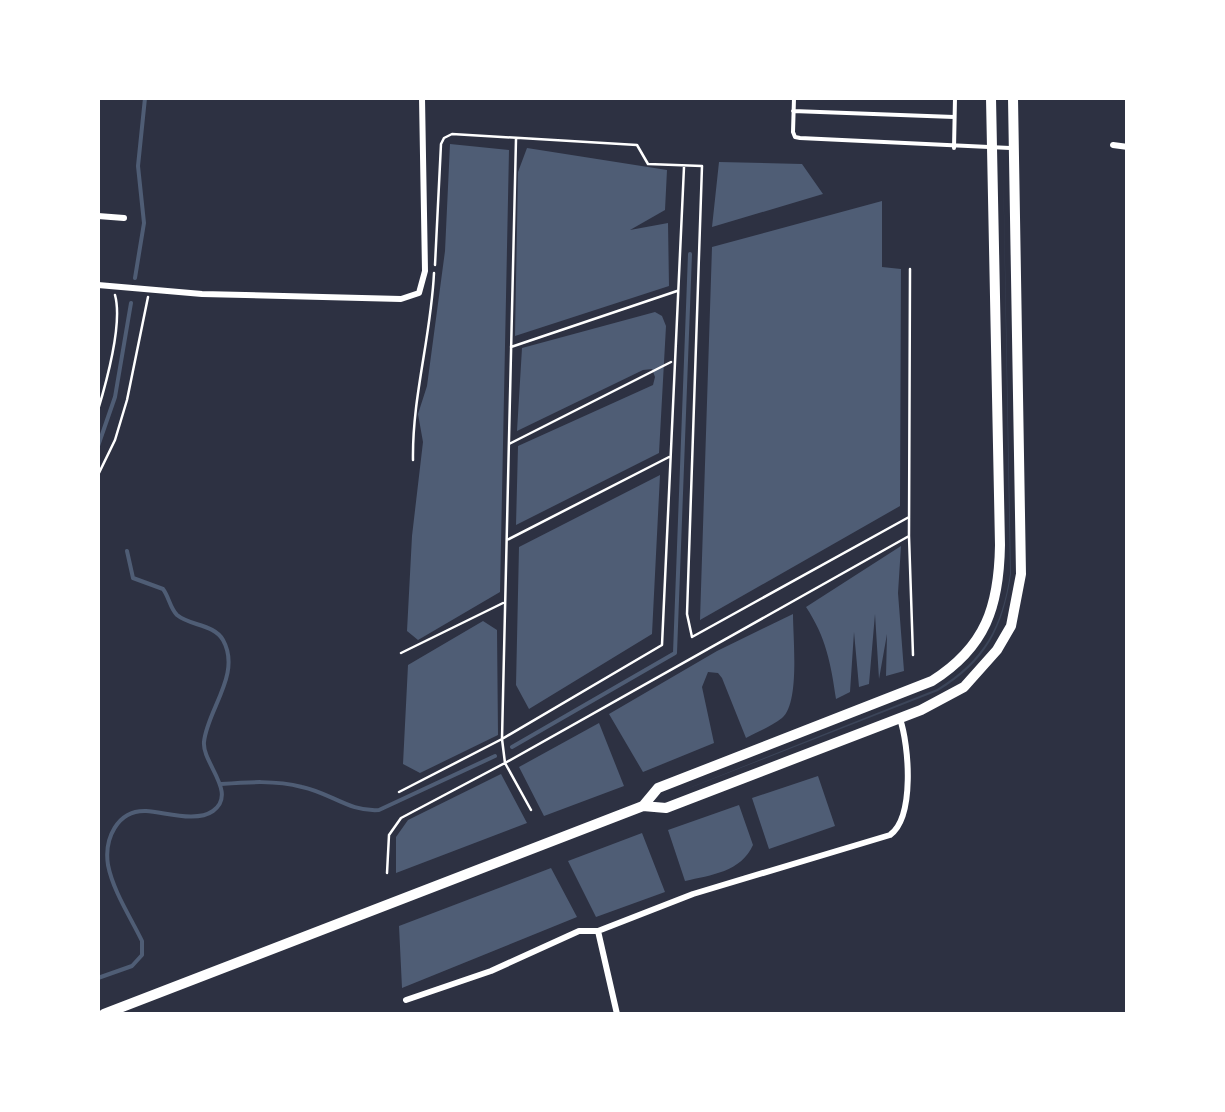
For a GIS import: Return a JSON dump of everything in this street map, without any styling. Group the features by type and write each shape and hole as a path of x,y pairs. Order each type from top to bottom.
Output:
{"highway":[{"path":"643,806 658,788 932,680 966,655 990,618 1000,573 991,98"},
{"path":"104,1014 643,806 666,808 900,718 942,700 982,670 1011,626 1018,602 1021,545 1013,98"}],"street":[{"path":"98,285 150,291 402,299 419,293 425,271 422,98"},
{"path":"1113,145 1128,147"},
{"path":"98,216 124,218"},
{"path":"406,1000 504,966 570,935 598,931 693,894 890,835 902,820 905,805 908,759 900,718"},
{"path":"598,931 617,1014"}],"lane":[{"path":"794,98 795,136 954,148 1014,148"},
{"path":"954,148 955,98"},
{"path":"794,111 954,117"}],"path":[{"path":"412,460 414,410 433,298 444,138 452,134 637,145 648,164 702,166 687,614 692,637 909,517"},
{"path":"516,137 502,738 505,764 530,810"},
{"path":"398,792 502,738 662,645 684,166"},
{"path":"910,268 909,536 913,656"},
{"path":"98,410 118,306 113,287"},
{"path":"98,475 127,400 143,309 150,291"},
{"path":"509,347 677,291"},
{"path":"507,444 674,360"},
{"path":"506,540 670,457"},
{"path":"387,873 389,836 401,818 505,764 909,536"},
{"path":"401,653 505,602"}],"shaded area":[{"path":"450,144 509,150 500,592 418,640 407,631 412,536 423,442 418,414 427,386 445,251"},
{"path":"527,148 667,170 665,210 630,230 668,223 669,286 515,336 518,172"},
{"path":"1003,157 1011,574 997,627 989,642 969,668 938,691 674,794 937,689 979,654 996,626 1010,574"},
{"path":"719,162 802,164 823,194 712,227"},
{"path":"882,201 882,267 901,269 900,506 700,620 712,247"},
{"path":"655,312 662,316 666,326 659,453 516,525 518,446 653,385 655,377 652,369 643,370 517,431 522,348"},
{"path":"660,475 652,634 529,709 516,685 519,547"},
{"path":"901,546 898,593 904,671 886,676 887,634 879,679 875,614 869,684 859,687 854,632 850,692 836,699 827,651 806,607"},
{"path":"793,614 793,685 788,710 782,718 746,738 722,678 718,673 708,672 702,687 714,743 643,772 609,714 717,651"},
{"path":"483,621 497,630 498,735 420,773 403,764 408,665"},
{"path":"599,723 624,786 544,816 519,767"},
{"path":"501,774 527,823 396,873 396,837 408,820"},
{"path":"818,776 835,826 769,849 752,798"},
{"path":"739,805 753,845 748,854 724,871 685,881 668,830"},
{"path":"642,833 665,892 596,917 568,861"},
{"path":"551,868 577,917 402,988 399,926"}],"waterway":[{"path":"135,278 144,223 138,166 145,98"},
{"path":"512,747 675,653 690,254"},
{"path":"98,446 115,397 131,303"},
{"path":"98,978 132,966 142,955 142,941 110,875 108,845 115,828 127,815 136,812 189,817 206,814 220,804 222,796 204,742 226,679 228,653 223,640 214,631 177,615 163,589 133,578 127,551"},
{"path":"221,784 292,785 358,808 379,810 495,756"}]}
